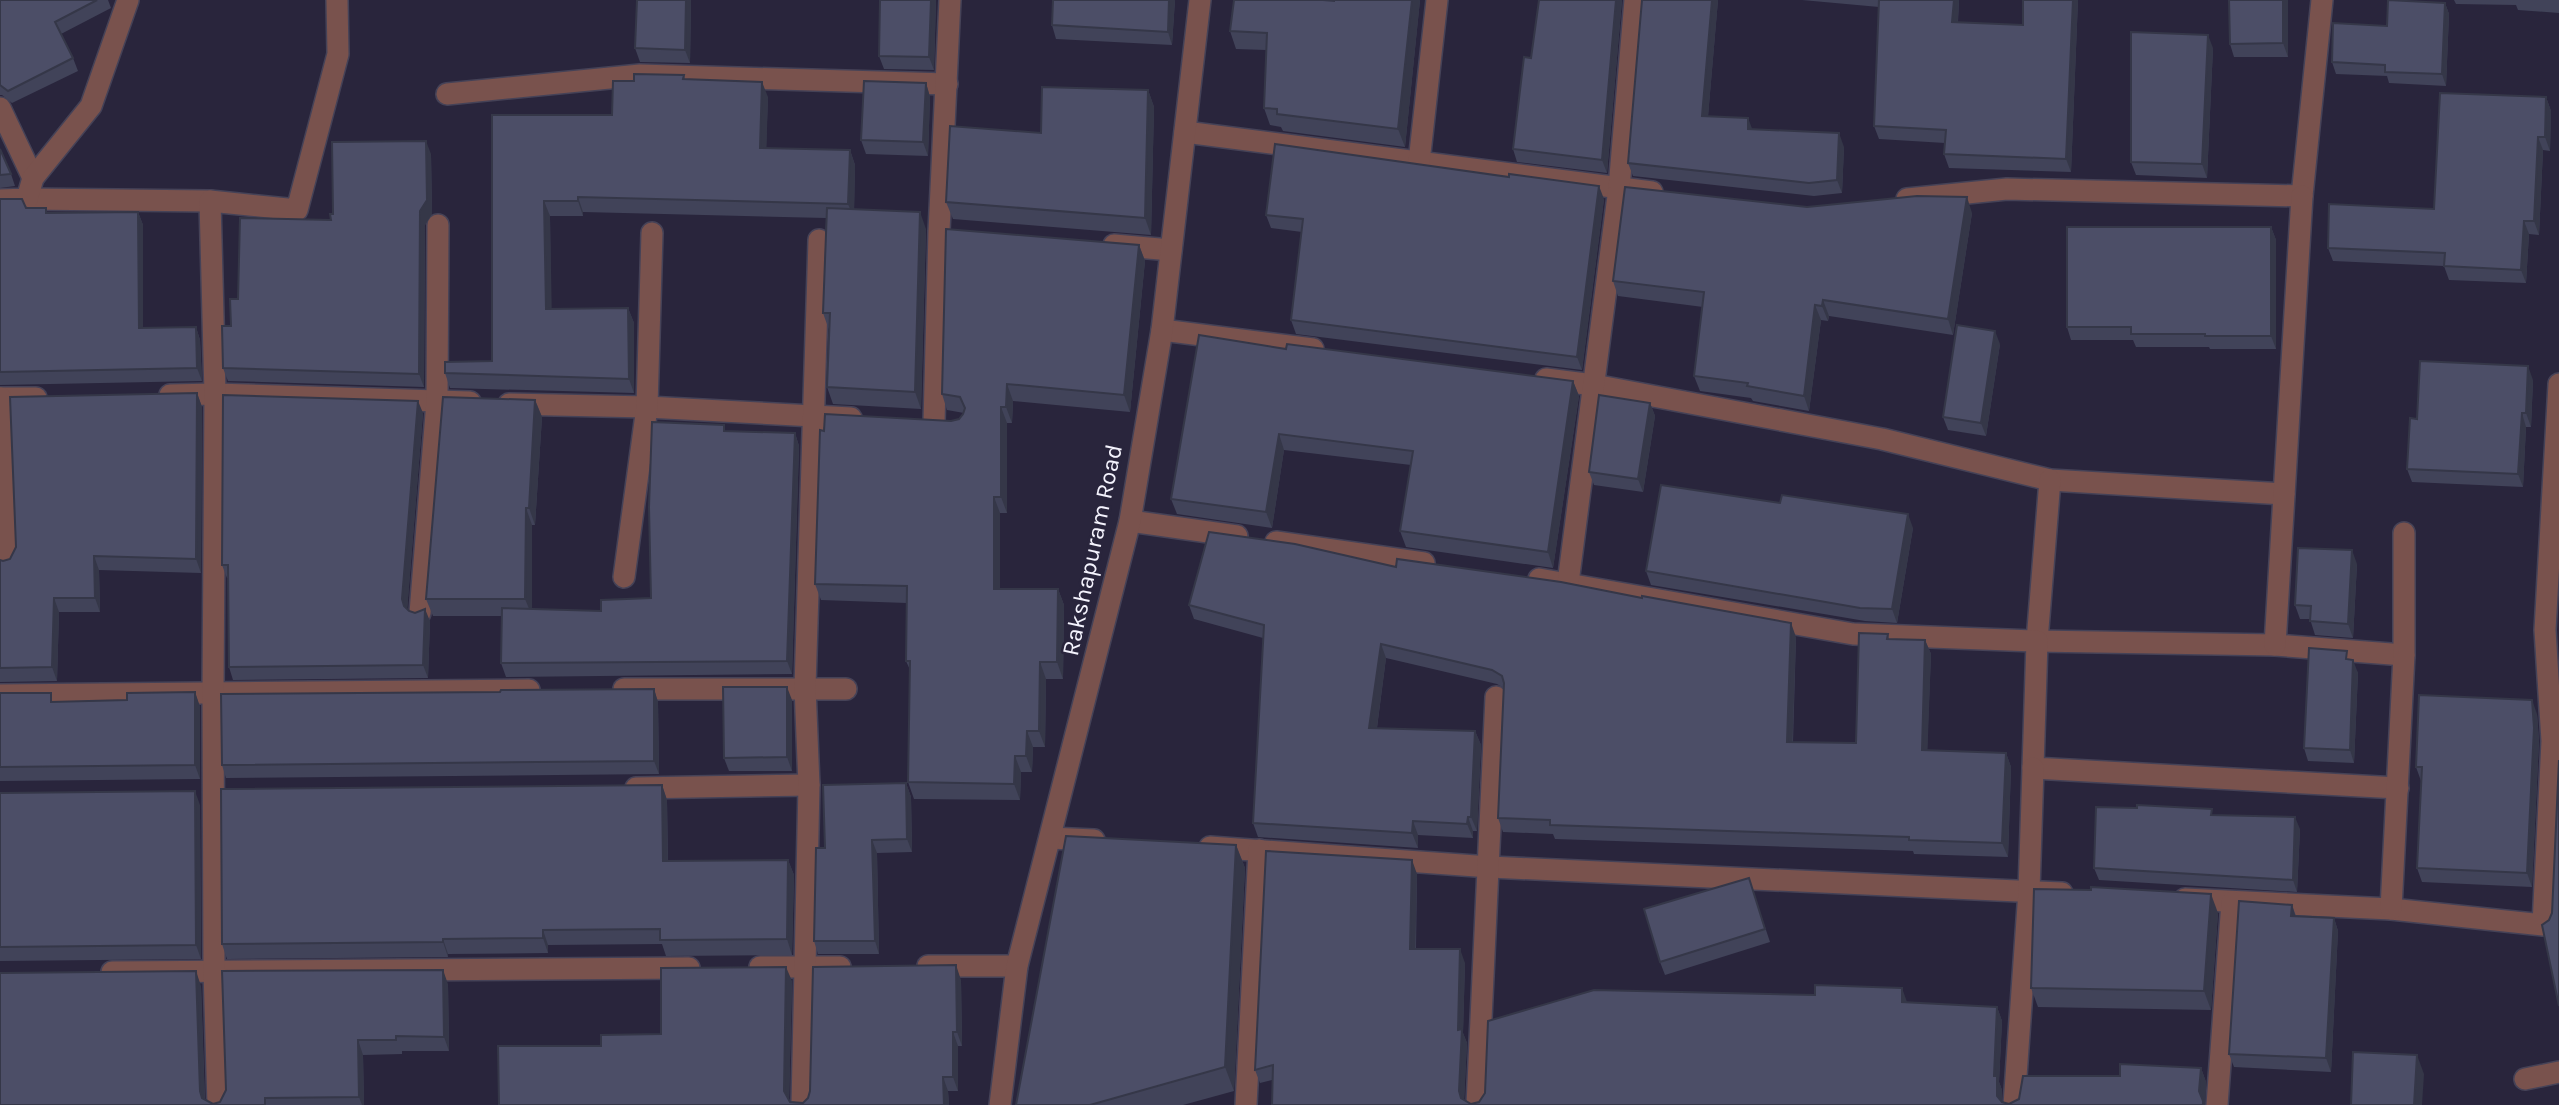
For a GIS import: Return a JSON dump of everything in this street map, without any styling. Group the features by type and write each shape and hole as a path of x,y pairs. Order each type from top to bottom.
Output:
{"street":[{"path":"27,199 33,178 91,106 128,0"},
{"path":"0,200 210,201 297,210 338,54 337,0"},
{"path":"950,0 946,232 927,423 958,424"},
{"name":"Rakshapuram Road","path":"1000,1105 1017,965 1130,521 1162,330 1200,0"},
{"path":"1419,162 1437,0"},
{"path":"1568,583 1619,188 1635,0"},
{"path":"2275,645 2302,196 2322,0"},
{"path":"447,94 640,75 947,84"},
{"path":"0,107 33,178"},
{"path":"1185,132 1675,194"},
{"path":"1883,202 2007,189 2302,196"},
{"path":"210,201 215,394 213,694 220,793 214,971 218,1105"},
{"path":"420,613 437,401 438,225"},
{"path":"624,577 647,407 652,233"},
{"path":"802,1105 809,785 805,687 818,240"},
{"path":"1089,243 1171,250"},
{"path":"1162,330 1338,352"},
{"path":"1527,377 1594,385 1882,439 2050,480 2284,494"},
{"path":"2164,898 2390,909 2543,925 2556,741 2544,630 2558,438 2559,384"},
{"path":"148,395 215,394 647,407 866,419"},
{"path":"8,562 1,398 54,397"},
{"path":"2014,1105 2029,891 2037,641 2050,480"},
{"path":"1130,521 1445,566"},
{"path":"2390,909 2404,655 2404,533"},
{"path":"1513,575 1853,634 2037,641 2275,645 2404,655"},
{"path":"598,689 846,688"},
{"path":"0,695 543,690"},
{"path":"1477,1105 1496,697"},
{"path":"2033,768 2398,788"},
{"path":"615,788 809,785"},
{"path":"187,793 220,793"},
{"path":"1051,838 1120,842"},
{"path":"1190,846 1490,867 2083,894"},
{"path":"1247,1105 1259,850"},
{"path":"2217,1105 2231,902"},
{"path":"910,966 1017,965"},
{"path":"735,968 857,967"},
{"path":"93,973 708,968"},
{"path":"2525,1079 2559,1072"}],"building":[{"path":"0,0 97,0 55,22 73,58 8,91 0,85"},
{"path":"637,0 686,0 685,50 635,48"},
{"path":"880,0 931,0 929,57 879,56"},
{"path":"1053,0 1169,0 1168,32 1052,25"},
{"path":"1234,0 1412,0 1398,129 1277,114 1277,109 1264,108 1267,33 1230,31"},
{"path":"1539,0 1616,0 1602,160 1513,149 1524,57 1531,58"},
{"path":"1642,0 1712,0 1702,116 1748,118 1748,129 1839,133 1837,180 1809,183 1628,163"},
{"path":"1879,0 1954,0 1952,22 2023,25 2023,0 2073,0 2066,159 1944,154 1946,130 1874,126"},
{"path":"2229,0 2283,0 2283,43 2230,44"},
{"path":"2388,0 2445,3 2442,74 2385,72 2385,65 2332,62 2333,23 2387,26"},
{"path":"2131,32 2208,35 2202,164 2131,162"},
{"path":"634,74 684,75 683,79 762,82 760,148 850,150 848,204 578,197 578,201 544,201 546,309 628,308 629,379 445,373 445,362 492,361 492,115 612,115 613,81 634,81"},
{"path":"864,81 926,83 923,142 861,140"},
{"path":"1042,87 1148,90 1145,218 946,202 950,126 1041,133"},
{"path":"2440,93 2546,97 2545,137 2538,137 2534,221 2524,221 2521,270 2444,266 2445,253 2328,248 2329,204 2434,209"},
{"path":"426,141 427,200 420,211 419,374 223,368 222,326 231,326 230,299 238,299 240,218 331,220 332,142"},
{"path":"1275,144 1509,177 1509,174 1599,186 1577,357 1291,320 1303,219 1266,215"},
{"path":"0,149 11,174 0,175"},
{"path":"1625,187 1807,207 1917,196 1967,197 1948,319 1823,300 1822,306 1815,305 1804,396 1747,386 1748,383 1694,376 1704,292 1613,281"},
{"path":"0,199 22,199 26,208 46,208 46,213 138,212 139,328 196,327 197,368 0,372"},
{"path":"827,208 920,212 915,392 827,387 830,313 823,313"},
{"path":"2067,227 2271,227 2271,336 2131,334 2131,327 2067,327"},
{"path":"946,229 1139,245 1124,395 1007,384 1006,407 1001,407 1001,497 994,497 994,589 1058,589 1057,662 1040,662 1039,731 1027,731 1026,756 1015,756 1014,784 908,782 910,661 906,661 907,586 815,584 820,430 824,431 825,414 951,421 959,419 963,414 965,408 960,397 942,394"},
{"path":"1957,325 1995,331 1981,423 1943,417"},
{"path":"1199,335 1286,349 1287,344 1573,381 1548,552 1400,531 1413,451 1279,434 1266,512 1171,499"},
{"path":"2420,361 2528,366 2526,413 2522,413 2518,474 2407,469 2410,418 2417,419"},
{"path":"197,393 196,559 94,556 95,598 54,598 52,667 0,668 0,560 10,559 16,547 10,397"},
{"path":"223,395 418,401 402,599 409,611 415,613 425,609 423,665 229,667 228,565 222,565"},
{"path":"1599,395 1650,403 1638,479 1589,472"},
{"path":"443,397 535,400 529,508 526,508 525,599 426,599"},
{"path":"652,422 724,425 724,431 795,433 787,661 501,663 502,608 601,611 601,600 651,598 649,507"},
{"path":"1661,485 1780,503 1782,495 1908,514 1892,609 1860,608 1646,571"},
{"path":"1209,532 1295,544 1396,567 1397,559 1561,582 1791,623 1787,742 1856,743 1859,633 1888,634 1887,639 1925,640 1922,750 2006,753 2002,843 1909,840 1909,837 1550,825 1550,820 1498,818 1504,683 1502,676 1492,670 1381,644 1369,728 1475,731 1471,817 1468,817 1467,824 1413,821 1412,833 1253,823 1264,625 1189,605"},
{"path":"2298,548 2352,550 2348,624 2310,621 2311,606 2295,605"},
{"path":"2309,648 2347,651 2346,659 2353,660 2350,750 2304,748"},
{"path":"723,687 787,687 787,757 724,758"},
{"path":"654,689 654,761 222,765 221,694"},
{"path":"195,692 195,765 0,767 0,693 51,693 51,702 127,700 127,693"},
{"path":"2419,695 2532,700 2534,728 2527,873 2417,868 2422,767 2416,767"},
{"path":"2559,760 2559,1006 2542,925 2549,920 2552,913"},
{"path":"906,783 907,839 872,840 875,941 814,941 816,848 825,848 823,785"},
{"path":"662,785 663,861 788,860 787,939 660,940 660,929 543,930 543,938 443,939 443,942 222,944 221,789"},
{"path":"195,791 196,945 0,947 0,793"},
{"path":"2137,805 2212,809 2211,815 2295,817 2293,880 2094,868 2096,807 2137,808"},
{"path":"1066,836 1236,845 1225,1067 1090,1105 1016,1105"},
{"path":"1266,851 1412,860 1410,949 1460,949 1458,1030 1462,1029 1459,1091 1461,1098 1471,1104 1479,1102 1485,1093 1488,1021 1594,990 1815,995 1815,985 1902,988 1902,1002 1997,1007 1994,1076 1997,1076 1997,1096 2002,1102 2009,1104 2019,1099 2023,1076 2120,1076 2120,1064 2201,1068 2199,1091 2203,1105 1272,1105 1273,1065 1255,1070"},
{"path":"1749,878 1765,929 1660,962 1644,909"},
{"path":"2091,887 2211,894 2204,991 2031,988 2034,889 2091,890"},
{"path":"2239,901 2292,905 2291,916 2334,918 2326,1058 2229,1054"},
{"path":"956,965 957,1032 953,1032 953,1077 943,1077 944,1105 499,1105 498,1046 601,1046 601,1035 661,1034 661,968 786,967 784,1091 790,1102 803,1103 810,1091 813,967"},
{"path":"443,970 444,1037 396,1036 396,1040 358,1040 359,1097 265,1098 265,1105 0,1105 0,973 196,971 200,1091 202,1098 213,1104 220,1102 226,1090 222,971"},
{"path":"2353,1052 2417,1055 2414,1105 2351,1105"}]}
